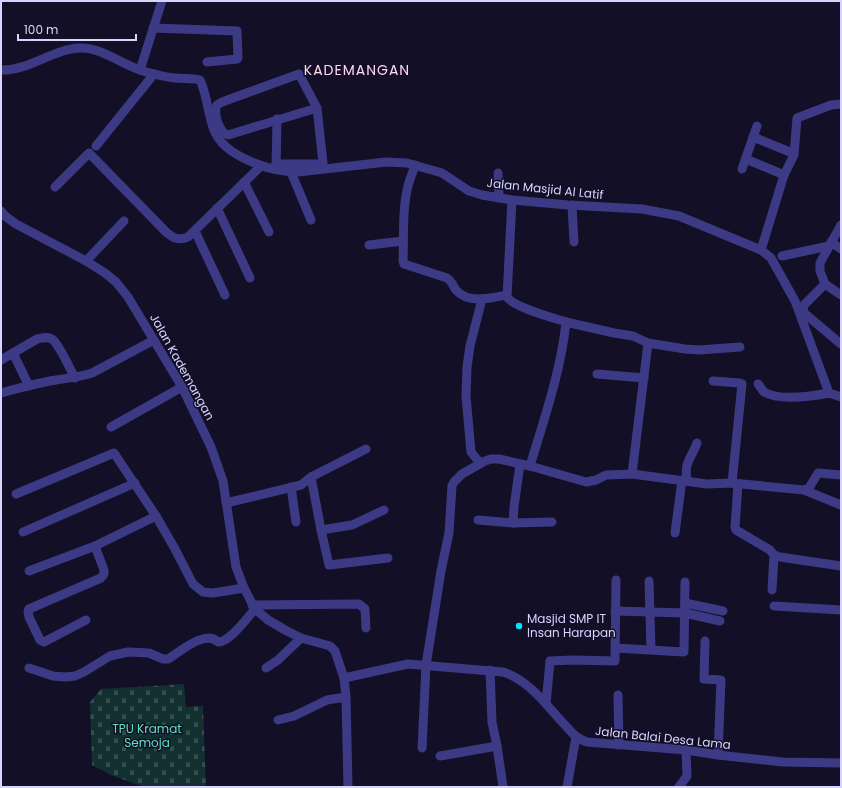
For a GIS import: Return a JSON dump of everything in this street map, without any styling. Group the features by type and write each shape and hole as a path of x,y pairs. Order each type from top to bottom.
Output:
{"street":[{"path":"140,70 152,28 162,1"},
{"path":"152,28 237,31 238,58 207,62"},
{"name":"Jalan Masjid Al Latif","path":"1,70 14,69 53,54 80,48 94,50 140,70 154,74 174,78 200,80 214,130 224,146 261,166 276,167 291,172 315,171 386,162 415,165 442,173 469,191 499,198 572,205 642,209 679,216 760,250 771,258 795,301 829,393"},
{"path":"96,146 154,74"},
{"path":"277,120 276,167 323,163 317,108 299,74 222,102 215,108 222,130 228,136 277,120 317,108"},
{"path":"760,250 784,175 794,154 797,118 831,105 841,104"},
{"path":"742,169 757,126"},
{"path":"753,137 790,152"},
{"path":"55,187 89,153 172,237 184,239 195,231 261,166"},
{"path":"746,158 784,175"},
{"path":"415,165 407,192 404,264 451,280 458,292 471,298 482,299 506,295"},
{"path":"291,172 311,220"},
{"path":"498,173 499,198"},
{"path":"244,182 269,232"},
{"path":"512,200 506,295 509,301 551,318 608,332 634,336 648,343 692,350 740,347"},
{"path":"572,205 574,242"},
{"path":"217,208 250,278"},
{"name":"Jalan Kademangan","path":"1,211 16,224 86,261 116,282 128,297 154,340 182,387 211,447 223,481 236,566 244,588 254,607 276,626 301,638 333,648 344,678 346,697 348,787"},
{"path":"86,261 124,221"},
{"path":"841,225 820,263 820,271 825,284 841,295"},
{"path":"195,231 225,295"},
{"path":"369,246 404,241"},
{"path":"782,256 830,244 841,249"},
{"path":"825,284 803,306 803,310 804,313 841,344"},
{"path":"480,463 471,452 466,396 467,367 470,346 482,299"},
{"path":"530,466 558,370 563,348 566,322"},
{"path":"1,360 37,339 44,337 50,338 56,344 75,378"},
{"path":"1,393 57,380 75,378 92,373 154,340"},
{"path":"632,474 648,343"},
{"path":"13,353 29,386"},
{"path":"597,374 644,378"},
{"path":"713,381 742,384 735,483 735,528 770,550 774,555 841,566"},
{"path":"758,384 764,392 773,395 794,398 829,393 841,396"},
{"path":"111,427 182,387"},
{"path":"675,533 687,464 694,453 697,443"},
{"path":"226,503 301,484 311,476 366,449"},
{"path":"16,494 114,454 156,516 193,584 203,592 213,593 244,588"},
{"path":"422,748 426,665 441,571 449,534 452,484 462,474 480,463 492,459 499,459 586,482 596,480 606,475 632,474 707,484 735,483 804,490 841,505"},
{"path":"513,523 520,464"},
{"path":"804,490 809,488 818,473 841,475"},
{"path":"311,476 320,530 329,565 388,558"},
{"path":"23,532 135,483"},
{"path":"291,487 296,522"},
{"path":"320,530 352,525 384,510"},
{"path":"29,571 95,546 156,516"},
{"path":"478,520 513,523 532,521 552,522"},
{"path":"86,620 44,642 40,640 29,617 28,611 29,608 101,578 104,574 104,570 95,546"},
{"path":"772,590 774,555"},
{"path":"546,704 550,661 615,661 616,580"},
{"path":"649,581 651,649"},
{"path":"615,648 684,652 685,582"},
{"path":"29,668 53,676 66,677 75,676 84,672 110,656 128,652 149,653 163,659 168,659 181,650 206,638 213,638 218,642 223,641 234,632 254,607 359,604 365,609 366,628"},
{"path":"774,606 841,610"},
{"path":"615,610 650,612 685,608 723,611"},
{"path":"685,608 720,621"},
{"path":"266,668 278,660 301,638"},
{"path":"705,641 704,679 721,680 718,755"},
{"path":"344,678 403,664 490,670 513,675 522,681 546,704 576,737 567,787"},
{"path":"490,670 492,722 503,787"},
{"path":"618,694 619,745"},
{"path":"278,720 294,716 327,700 346,697"},
{"name":"Jalan Balai Desa Lama","path":"576,737 586,742 686,750 782,762 841,763"},
{"path":"440,756 497,746"},
{"path":"679,787 687,776 686,750"}],"green space":[{"name":"TPU Kramat Semoja","path":"184,684 186,707 203,706 206,787 144,787 111,775 92,765 90,702 101,689"}],"place":[{"name":"Masjid SMP IT Insan Harapan","path":"519,626"}],"district":[{"name":"KADEMANGAN","path":"357,70"}]}
